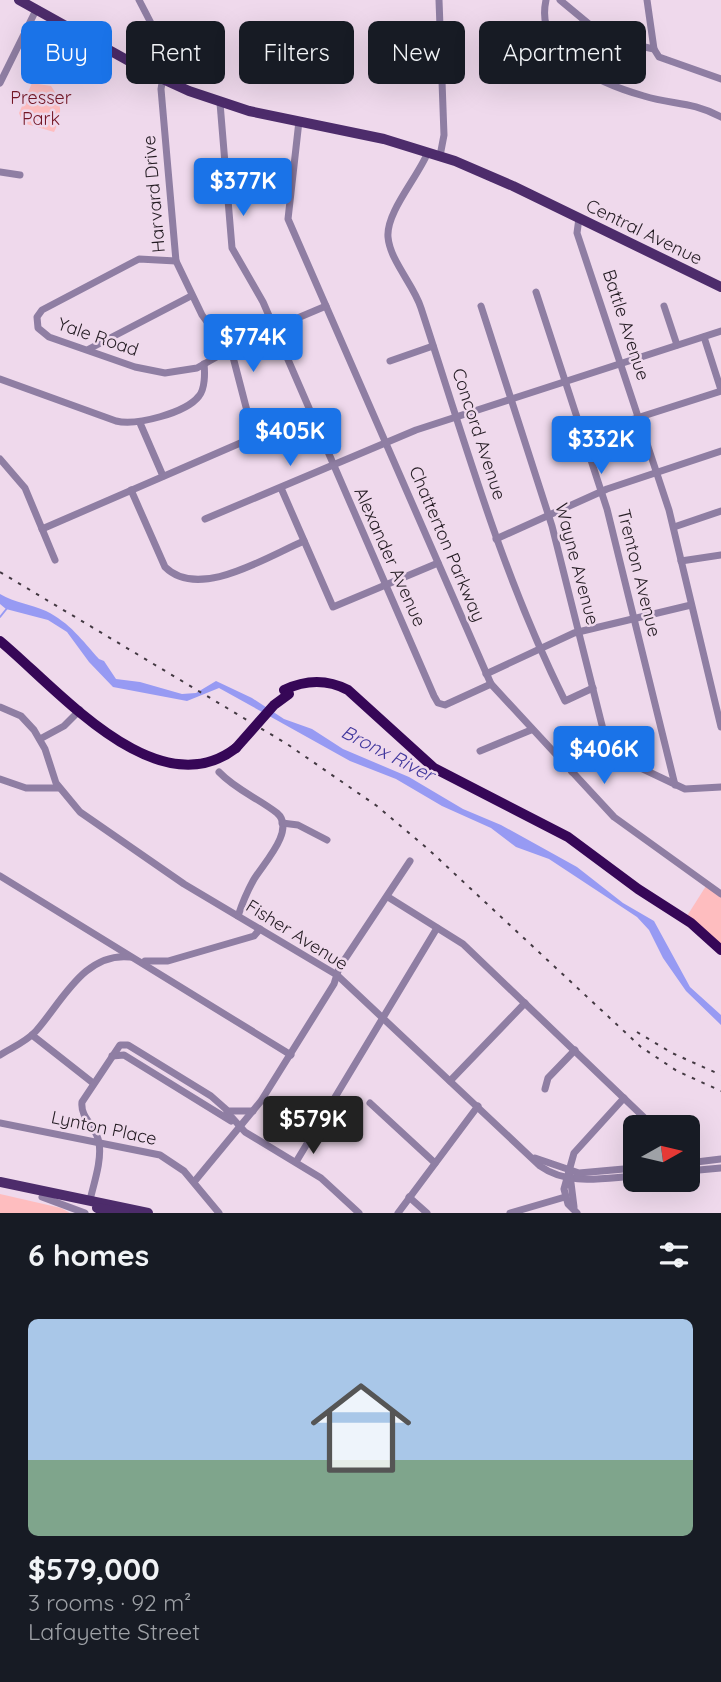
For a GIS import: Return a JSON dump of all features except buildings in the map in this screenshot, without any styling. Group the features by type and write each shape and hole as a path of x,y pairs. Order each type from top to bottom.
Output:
{"highway":[{"path":"0,633 114,732 137,747 161,756 191,759 234,746"},
{"path":"0,641 122,745 159,761 204,763 234,746 286,692 314,682 348,690 433,768 560,832 638,889 691,923 721,950"},
{"path":"286,692 316,688 345,695 434,776 561,840 632,892 691,930 721,959"}],"main road":[{"name":"Central Avenue","path":"27,4 126,59"},
{"name":"Central Avenue","path":"174,84 220,103 404,145 440,156 554,205 721,287"},
{"path":"0,1182 148,1213"},
{"path":"0,1189 102,1211 125,1213"}],"street":[{"name":"Harvard Drive","path":"139,0 150,21"},
{"path":"439,0 444,135 440,156"},
{"path":"546,0 547,27 562,54 574,65 633,93 697,105 721,117"},
{"path":"560,0 607,39 654,49"},
{"path":"647,0 654,49 659,57 721,79"},
{"path":"0,83 27,4"},
{"name":"Harvard Drive","path":"42,529 250,437 252,424 236,365 229,351 205,321 176,261 162,84"},
{"name":"Alexander Avenue","path":"220,103 232,248 260,295 434,696 442,705 491,684"},
{"name":"Chatterton Parkway","path":"299,121 287,216 491,684 531,730 628,829 721,894"},
{"name":"Concord Avenue","path":"428,152 417,178 393,214 388,234 392,249 416,294 496,539 539,649 565,701 593,688"},
{"path":"0,172 20,175"},
{"name":"Battle Avenue","path":"579,218 577,235 622,363 674,527 691,605 717,699 721,727"},
{"name":"Yale Road","path":"176,261 139,260 38,314 36,323 43,333 106,356 158,372 181,372 204,364 326,306"},
{"name":"Trenton Avenue","path":"536,292 601,491 675,785"},
{"path":"89,349 191,296"},
{"name":"Wayne Avenue","path":"481,306 549,515 609,753"},
{"path":"664,306 677,345"},
{"path":"205,519 456,416 721,331"},
{"path":"583,435 721,391 704,337"},
{"path":"104,341 106,356"},
{"path":"390,360 433,346"},
{"path":"0,379 116,421 140,423 199,397 204,364"},
{"path":"140,423 163,476"},
{"path":"496,539 601,491 721,451"},
{"path":"0,460 25,488 55,560"},
{"path":"281,488 334,607 438,563"},
{"path":"131,491 164,564 175,573 202,580 215,579 304,541"},
{"path":"674,527 721,512"},
{"path":"681,561 721,555"},
{"path":"486,674 579,632 691,605"},
{"path":"0,707 24,719 40,739 58,788 26,788 0,779"},
{"path":"40,739 61,729 80,710"},
{"path":"480,751 531,730"},
{"path":"572,772 588,758 609,753 675,785 693,790 721,787"},
{"path":"219,772 243,793 279,815 282,823 277,844 253,880 238,916"},
{"name":"Fisher Avenue","path":"58,788 80,812 129,848 337,975 535,1158 569,1175"},
{"path":"282,823 298,825 327,840"},
{"path":"194,1182 253,1111 291,1055 337,975 410,861"},
{"path":"1,879 138,959 291,1055"},
{"path":"388,897 463,944 642,1115"},
{"path":"296,1162 437,928"},
{"path":"0,1055 32,1035 88,970 117,957 149,962 174,960 254,936 260,929"},
{"path":"450,1081 525,1003"},
{"path":"32,1035 93,1083"},
{"path":"77,1138 90,1133 82,1102 120,1045 128,1045 211,1096 241,1126"},
{"path":"544,1088 548,1079 575,1050"},
{"path":"112,1056 124,1055 241,1126 321,1178 359,1213"},
{"path":"575,1210 565,1197 564,1189 576,1148 624,1098"},
{"path":"370,1103 435,1163"},
{"path":"398,1213 478,1106"},
{"path":"225,1110 253,1111"},
{"path":"86,1119 96,1129 99,1142 90,1200 102,1211"},
{"name":"Lynton Place","path":"0,1123 160,1155 179,1167 219,1213"},
{"path":"700,1162 721,1159"},
{"path":"700,1170 721,1168"},
{"path":"569,1175 623,1169"},
{"path":"569,1175 623,1176"},
{"path":"569,1175 575,1210"},
{"path":"43,1197 85,1213"},
{"path":"409,1197 427,1213"},
{"path":"510,1213 565,1197"}],"green space":[{"name":"Presser Park","path":"32,84 51,86 60,108 54,132 23,123 19,113"},
{"path":"706,886 721,897 721,947 687,916"},
{"path":"0,1194 61,1208 70,1213 0,1213"}],"water":[{"path":"0,594 46,611 62,621 104,661 116,679 140,682 182,694 196,693 216,681 252,698 284,719 312,729 343,749 409,777 463,809 501,825 577,867 623,903 654,921 690,987 721,1015 721,1025 686,991 663,958 649,930 637,917 549,859 516,847 491,828 442,806 396,779 350,761 219,688 187,701 113,687 89,662 67,632 48,620 6,609 0,604"}],"waterway":[{"path":"0,617 8,607"}],"railway":[{"path":"0,572 287,744 377,806 428,849 641,1047 677,1071 721,1091"},
{"path":"637,1032 672,1053 721,1075"}],"water label":[{"name":"Bronx River","path":"388,753"}]}
